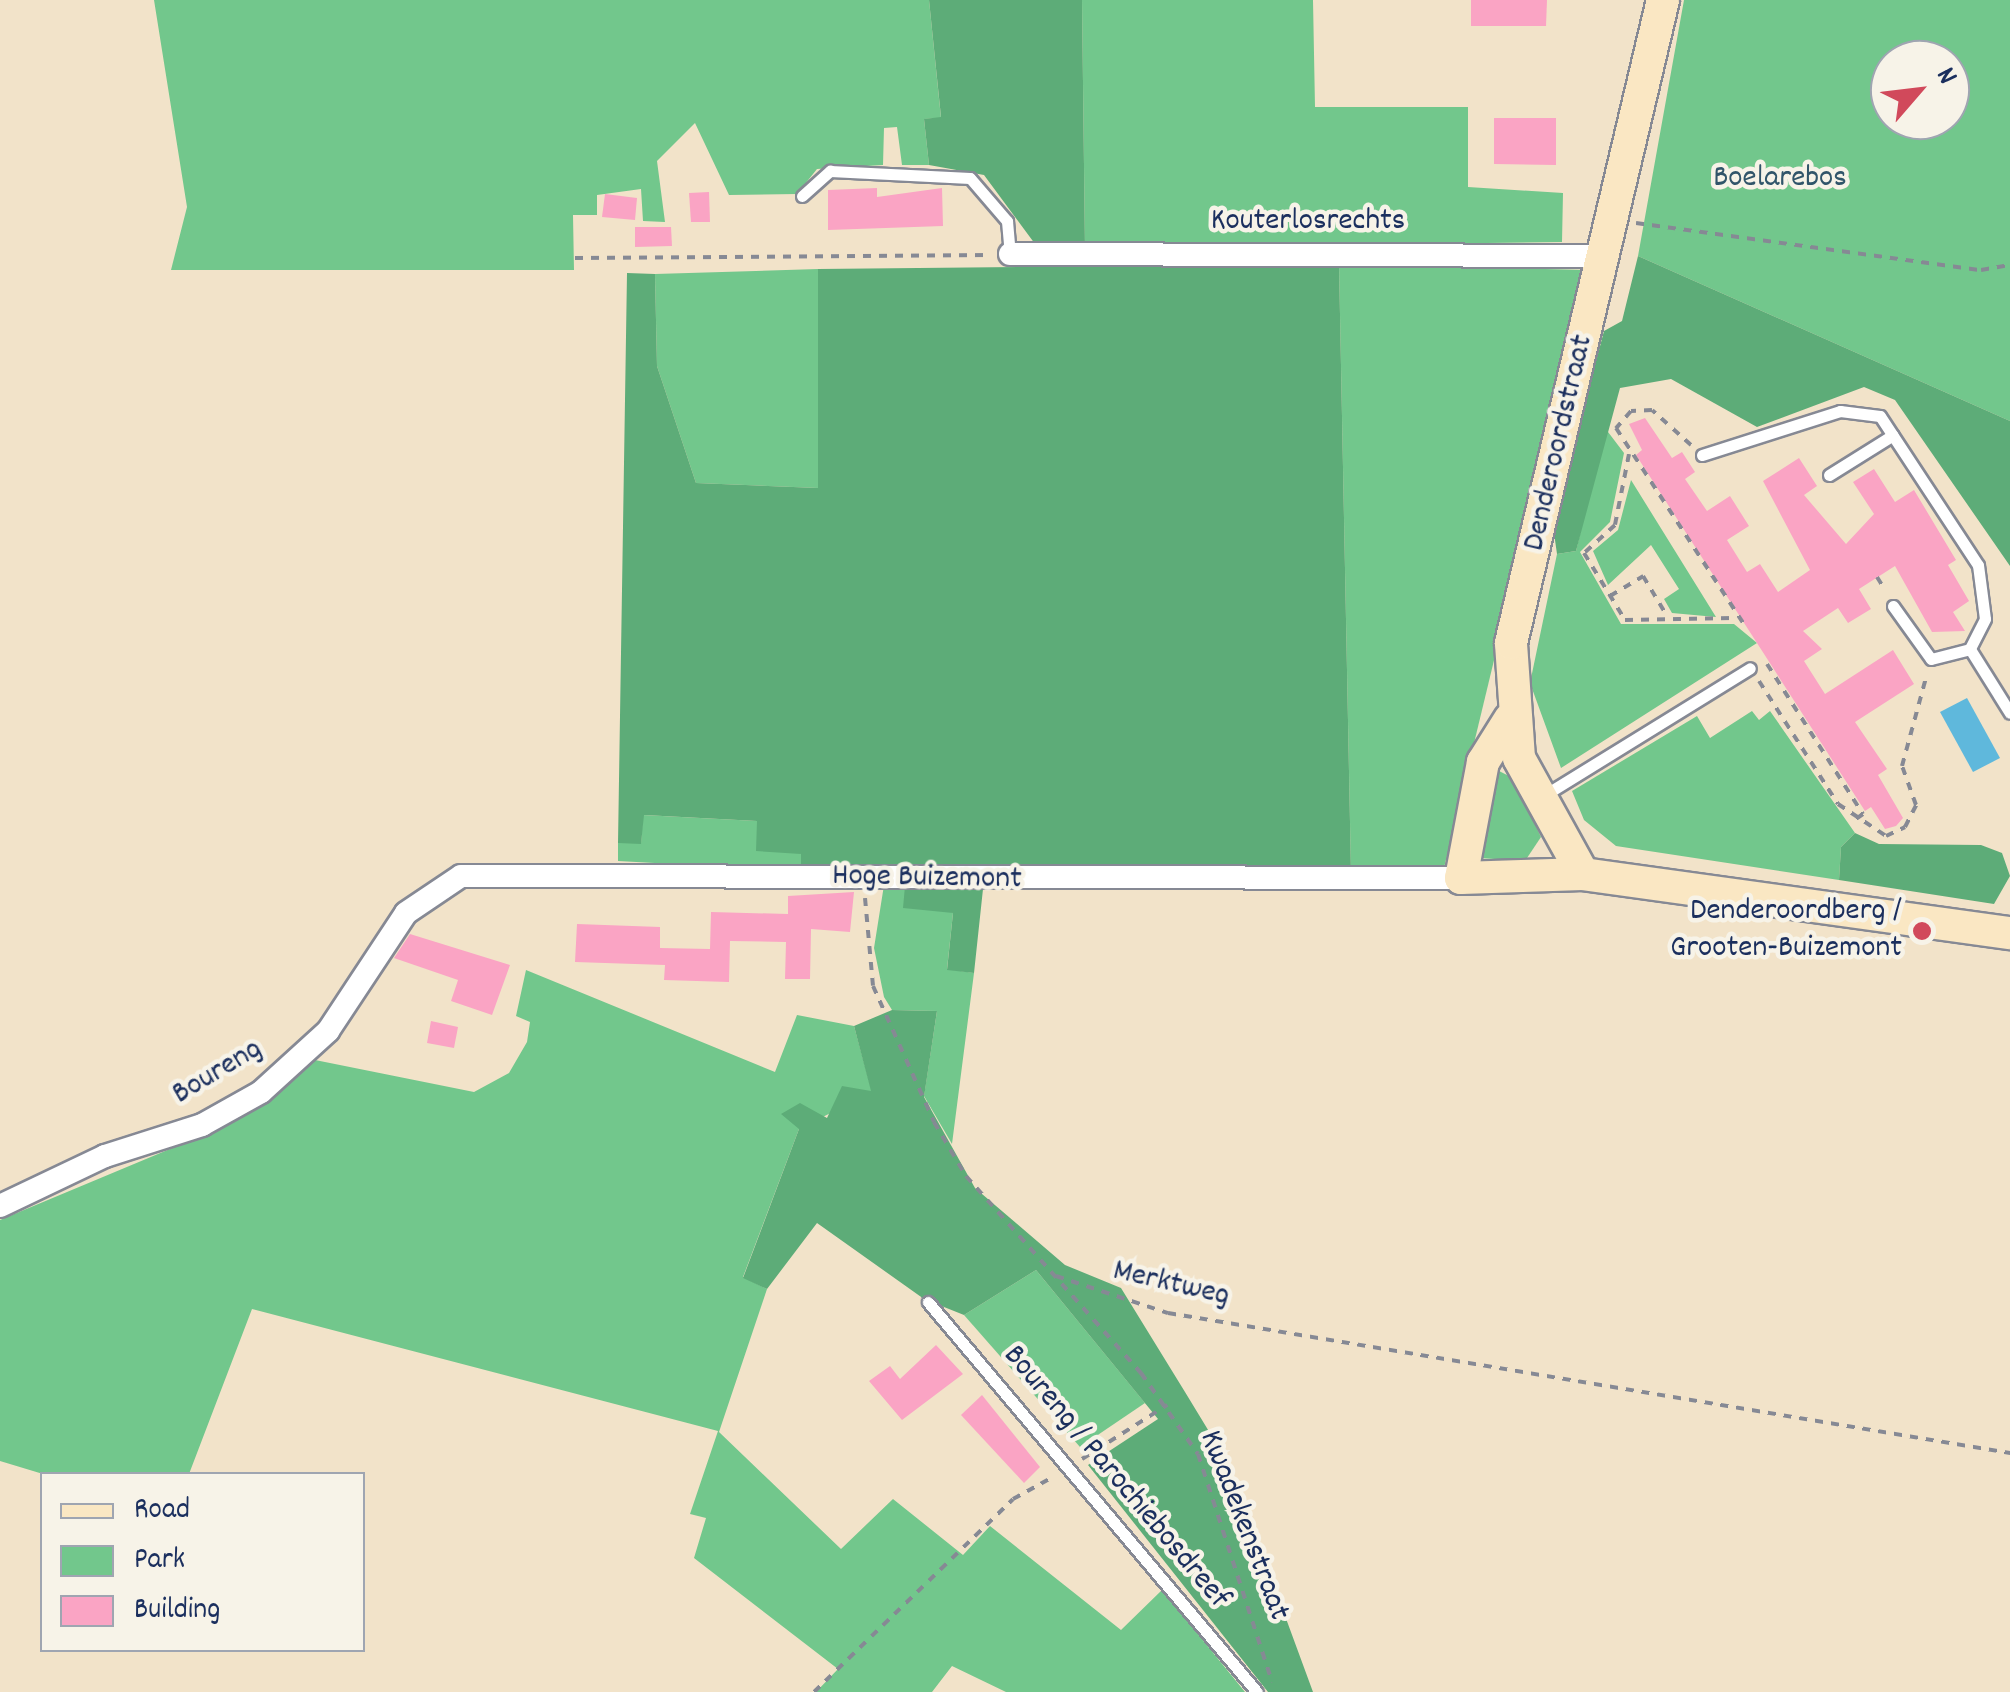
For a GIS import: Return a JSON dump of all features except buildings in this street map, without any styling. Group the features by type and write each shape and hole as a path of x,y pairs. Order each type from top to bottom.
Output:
{"street":[{"name":"Denderoordstraat","path":"1583,874 1540,799 1510,719 1511,643 1663,0"},
{"name":"Kouterlosrechts","path":"1010,254 1604,256"},
{"path":"1461,878 1483,762 1510,719"},
{"name":"Hoge Buizemont","path":"406,913 442,885 488,871 868,878 1461,878 1583,874 2010,933"},
{"name":"Boureng","path":"0,1206 104,1156 202,1125 260,1092 328,1031 406,913"}],"lane":[{"path":"802,196 830,171 970,178 1006,221 1010,254"},
{"path":"1702,455 1854,409 1880,416 1978,565 1985,619 1970,649 1931,659 1893,606"},
{"path":"1829,475 1893,436"},
{"path":"1970,649 2010,713"},
{"path":"1540,799 1750,668"},
{"name":"Boureng / Parochiebosdreef","path":"928,1302 1074,1465 1257,1692"}],"path":[{"path":"1612,220 1981,270 2010,264"},
{"path":"575,258 1010,254"},
{"path":"1702,455 1638,408 1616,428 1733,618"},
{"path":"1629,454 1615,525 1584,553 1625,620 1733,618 1744,622"},
{"path":"1610,596 1643,576 1668,617"},
{"path":"1750,668 1853,821 1886,836 1912,819 1916,792 1902,766 1931,659"},
{"path":"1764,660 1863,814 1853,821"},
{"path":"1798,742 1811,734"},
{"name":"Kwadekenstraat","path":"868,878 860,926 883,1018 966,1176 1166,1405 1198,1454 1238,1560 1272,1692"},
{"name":"Merktweg","path":"1056,1276 1168,1313 2010,1453"},
{"path":"814,1692 1013,1499 1166,1405"}],"green space":[{"path":"154,0 929,0 941,118 924,119 929,165 902,165 897,127 884,128 883,165 817,169 797,194 729,195 695,123 657,161 665,222 643,221 641,189 597,195 597,215 573,215 574,270 171,270 187,207"},
{"path":"929,0 1082,0 1085,248 1038,248 984,175 929,165 924,119 941,117"},
{"path":"1082,0 1313,0 1315,107 1468,107 1468,187 1563,193 1562,242 1085,248"},
{"name":"Boelarebos","path":"1684,0 2010,0 2010,421 1638,256"},
{"path":"1638,256 2010,421 2010,566 1895,400 1864,387 1757,427 1671,379 1620,388 1576,551 1557,554 1553,526 1604,331 1622,321"},
{"path":"1339,264 1588,270 1443,872 1351,873"},
{"path":"1339,264 1351,873 801,871 801,854 756,851 757,821 644,815 641,844 618,843 627,273 655,274 657,366 696,483 818,488 818,269"},
{"path":"818,269 818,488 696,483 657,366 655,274"},
{"path":"1605,428 1624,453 1610,522 1580,552 1621,624 1734,624 1757,643 1561,768 1530,683 1557,554 1576,551"},
{"path":"1631,480 1716,617 1672,613 1664,599 1679,589 1651,545 1608,585 1593,551 1618,530"},
{"path":"1752,711 1759,720 1770,711 1855,833 1841,847 1839,880 1616,846 1584,820 1572,791 1697,716 1710,738"},
{"path":"1497,770 1513,778 1541,837 1525,861 1479,858"},
{"path":"643,815 757,821 801,854 801,871 618,861 618,843 641,843"},
{"path":"1855,833 1879,844 1981,845 2002,853 2010,876 1994,904 1839,880 1841,847"},
{"path":"884,885 905,886 953,913 947,969 974,973 952,1144 924,1096 937,1011 892,1010 884,997 874,948"},
{"path":"905,886 983,889 974,973 947,970 953,913 903,908"},
{"path":"526,970 775,1072 797,1015 854,1026 872,1092 799,1129 743,1277 767,1289 719,1432 841,1549 893,1499 963,1555 990,1526 1121,1630 1162,1590 1245,1692 1006,1692 952,1666 932,1692 816,1692 838,1669 694,1558 706,1518 690,1514 718,1431 252,1309 190,1472 40,1473 0,1461 0,1220 225,1126 315,1060 474,1092 509,1073 527,1042 530,1022 516,1016"},
{"path":"892,1010 937,1011 924,1097 975,1188 1065,1265 1121,1288 1230,1466 1313,1692 1268,1692 1088,1465 1158,1419 1036,1270 964,1315 924,1299 817,1223 767,1289 743,1278 799,1129 781,1114 800,1103 827,1118 842,1086 871,1091 854,1026"},
{"path":"1036,1270 1145,1403 1080,1447 964,1315"}],"water":[{"path":"1967,698 2000,758 1973,772 1940,712"}],"place":[{"name":"Denderoordberg / Grooten-Buizemont","path":"1922,931"}]}
